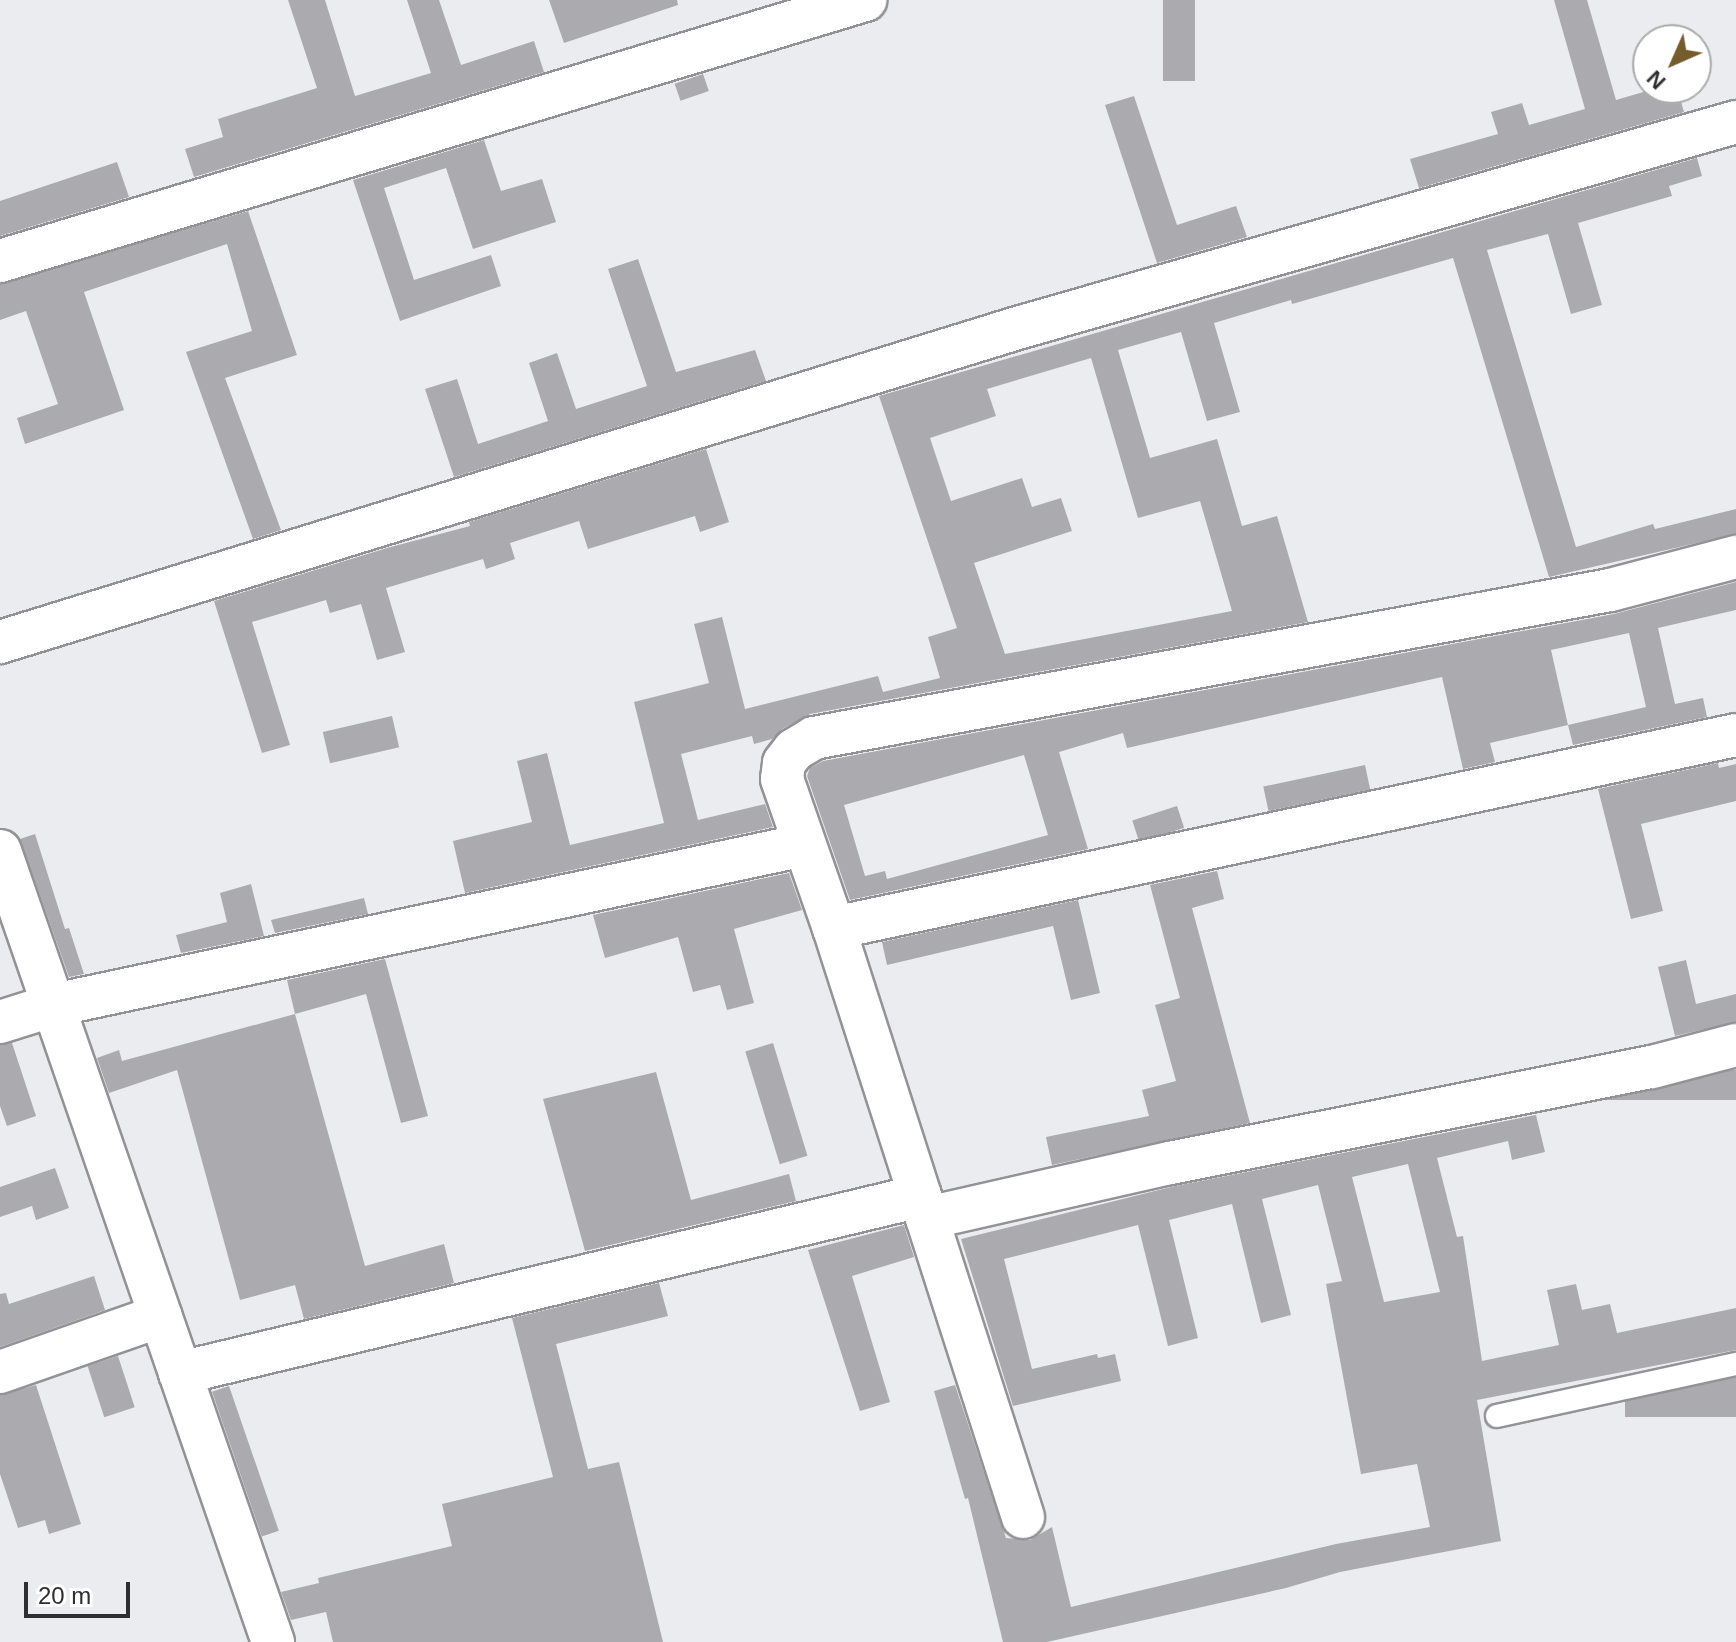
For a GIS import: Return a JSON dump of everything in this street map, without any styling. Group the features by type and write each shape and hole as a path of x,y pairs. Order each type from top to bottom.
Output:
{"street":[{"path":"0,261 865,0"},
{"path":"0,642 1021,327 1736,122"},
{"path":"1023,1517 834,928 782,779 784,763 794,750 814,738 1610,590 1736,557"},
{"path":"834,928 1736,735"},
{"path":"0,1022 54,1005 804,845"},
{"path":"0,851 273,1642"},
{"path":"180,1373 923,1207 1170,1163 1652,1067 1736,1045"},
{"path":"0,1372 160,1316"}],"lane":[{"path":"1497,1416 1736,1364"}],"building":[{"path":"288,0 325,0 355,96 431,73 407,0 439,0 461,65 534,41 544,72 194,177 185,149 223,137 218,119 317,88"},
{"path":"549,0 677,0 678,5 564,43"},
{"path":"1163,0 1195,0 1195,81 1163,81"},
{"path":"1554,0 1587,0 1616,100 1632,95 1632,104 1682,104 1684,112 1419,188 1410,159 1498,134 1491,112 1522,103 1529,125 1585,109"},
{"path":"703,74 709,91 680,101 675,84"},
{"path":"1134,96 1177,225 1236,206 1247,237 1157,263 1105,105"},
{"path":"484,140 501,191 542,179 556,222 473,249 446,168 384,188 414,280 491,255 501,286 400,321 353,180"},
{"path":"1697,158 1702,176 1669,186 1672,196 1578,223 1602,305 1571,314 1548,234 1487,250 1576,547 1653,524 1655,529 1736,509 1736,534 1549,577 1453,258 1292,304 1291,300 1214,323 1240,412 1207,421 1181,332 1118,350 1150,458 1217,439 1242,526 1277,516 1308,622 810,714 782,729 772,739 754,744 752,736 681,754 698,820 765,804 773,827 465,893 453,841 532,822 517,761 547,753 570,845 664,823 634,702 709,683 694,624 722,617 745,709 878,676 883,692 940,678 928,637 957,628 879,396","holes":["1091,358 1138,518 1200,501 1232,611 1005,654 974,563 1072,531 1061,498 1032,507 1022,478 951,501 930,438 996,416 987,389"]},
{"path":"117,162 129,197 0,236 0,201"},
{"path":"248,211 297,355 225,378 281,530 253,539 186,352 252,331 227,244 84,292 124,410 25,444 17,418 58,404 26,311 0,320 0,284"},
{"path":"638,259 676,372 755,350 766,381 454,477 425,389 457,379 478,444 548,421 529,363 557,353 576,409 647,386 608,269"},
{"path":"706,449 729,522 700,532 695,516 588,549 579,521 510,543 515,559 486,569 483,559 386,588 405,652 377,660 361,604 330,613 326,600 252,622 290,745 262,753 214,601 470,526 469,522"},
{"path":"1736,582 1736,610 1658,628 1675,704 1703,698 1707,717 1573,745 1568,725 1490,743 1495,762 1463,769 1442,677 1127,748 1123,733 1059,752 1088,849 850,900 807,776 810,768 823,761 1614,614","holes":["1629,633 1646,707 1568,725 1551,650","1024,755 1048,835 887,879 885,871 865,876 844,805"]},
{"path":"392,716 399,747 330,763 323,732"},
{"path":"1718,763 1719,768 1736,764 1736,801 1641,824 1663,911 1631,919 1598,789"},
{"path":"1365,765 1370,789 1268,811 1263,787"},
{"path":"1177,806 1184,828 1139,842 1132,821"},
{"path":"35,834 65,929 69,928 84,974 69,977 20,839"},
{"path":"1217,871 1224,899 1192,908 1250,1123 1052,1165 1046,1137 1149,1116 1142,1090 1176,1081 1155,1005 1180,998 1150,885"},
{"path":"789,873 802,910 734,929 754,1003 727,1010 720,985 693,992 678,937 605,958 593,915"},
{"path":"251,884 264,936 181,953 176,935 227,922 220,893"},
{"path":"364,898 368,914 275,933 271,920"},
{"path":"1078,900 1100,993 1071,1000 1053,926 887,965 882,942"},
{"path":"385,959 428,1116 401,1123 366,994 295,1014 287,980"},
{"path":"1686,960 1696,1004 1736,994 1736,1022 1675,1036 1658,967"},
{"path":"295,1014 365,1266 444,1244 454,1283 304,1319 295,1285 240,1300 177,1070 109,1093 97,1058 119,1050 122,1061"},
{"path":"12,1043 36,1116 7,1126 0,1106 0,1045"},
{"path":"773,1043 807,1156 780,1164 745,1051"},
{"path":"1607,1070 1736,1070 1736,1100 1607,1100"},
{"path":"656,1072 691,1200 789,1174 796,1201 585,1251 543,1099"},
{"path":"1536,1115 1545,1152 1512,1160 1508,1141 1437,1158 1457,1237 1463,1236 1482,1361 1559,1345 1547,1290 1576,1284 1582,1310 1610,1304 1617,1333 1736,1308 1736,1350 1477,1400 1501,1541 1340,1572 1286,1588 1047,1642 1003,1642 968,1498 965,1499 934,1391 955,1385 1006,1538 1030,1540 1052,1527 1071,1607 1336,1544 1430,1527 1417,1464 1361,1474 1326,1284 1342,1281 1318,1185 1262,1199 1291,1315 1261,1323 1232,1204 1169,1220 1198,1338 1168,1346 1138,1225 1004,1259 1032,1369 1097,1354 1098,1358 1115,1354 1121,1381 1013,1406 961,1239 1175,1186","holes":["1408,1164 1440,1292 1384,1302 1352,1177"]},
{"path":"55,1168 69,1208 36,1220 32,1206 0,1217 0,1187"},
{"path":"904,1225 914,1257 852,1276 890,1402 860,1411 808,1250"},
{"path":"94,1276 105,1310 0,1347 0,1294 6,1293 9,1304"},
{"path":"659,1283 668,1316 556,1344 588,1469 619,1462 663,1642 333,1642 326,1612 291,1620 281,1592 319,1583 318,1578 452,1546 442,1504 553,1477 512,1318"},
{"path":"118,1356 135,1407 104,1417 88,1366"},
{"path":"1625,1378 1736,1378 1736,1417 1625,1417"},
{"path":"36,1385 81,1524 49,1534 45,1520 18,1528 0,1474 0,1395"},
{"path":"229,1386 279,1531 262,1537 212,1392"}]}
